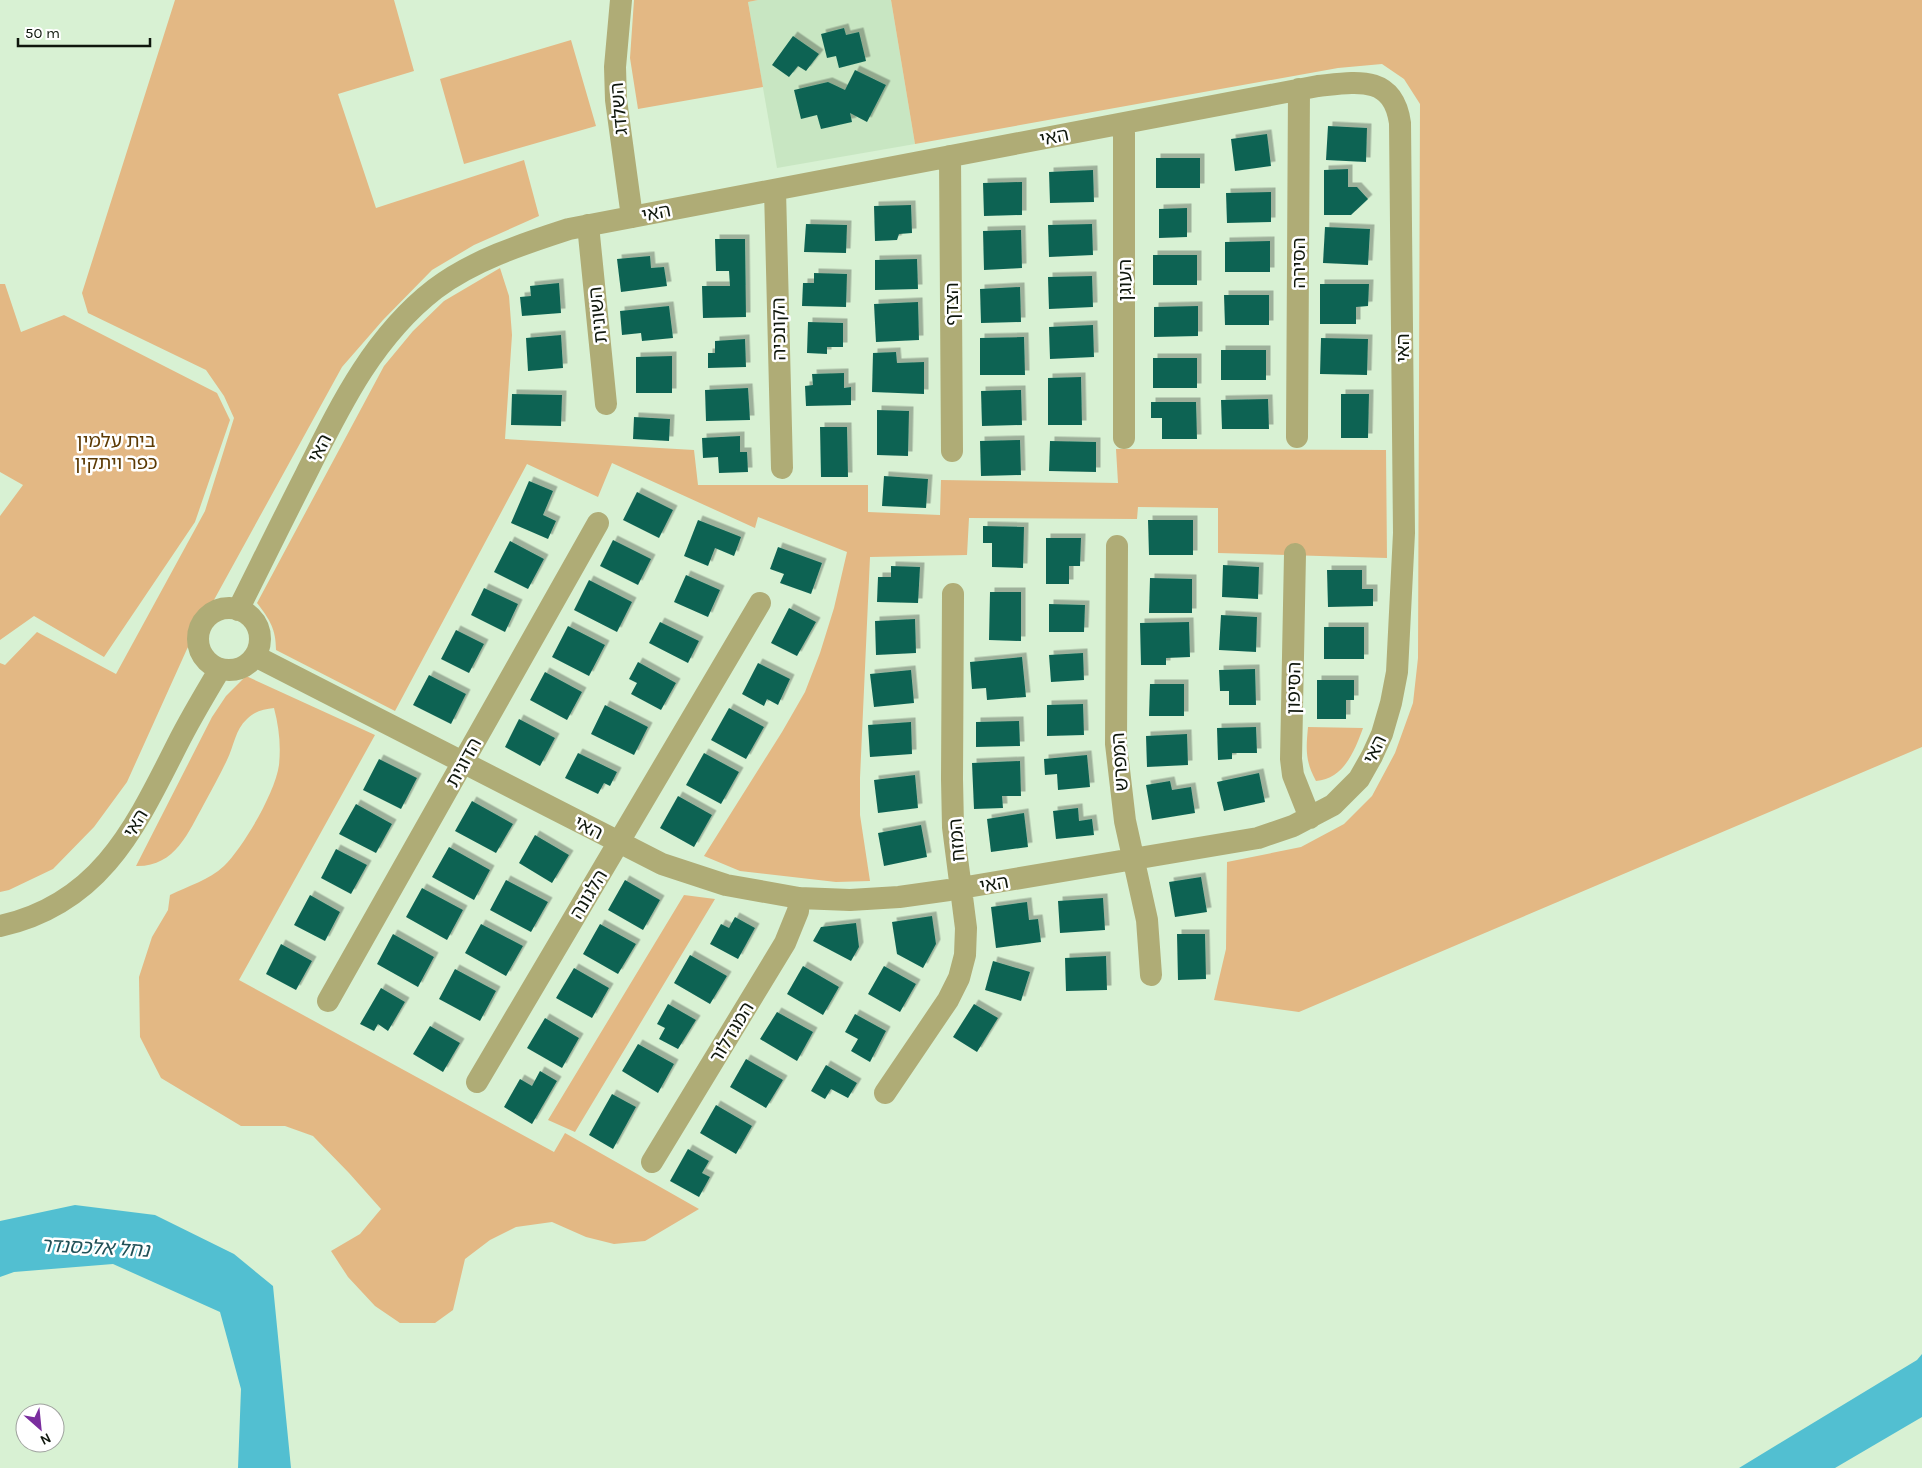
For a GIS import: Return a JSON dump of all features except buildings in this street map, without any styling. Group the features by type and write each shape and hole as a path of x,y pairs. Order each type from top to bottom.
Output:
{"street":[{"name":"השלדג","path":"621,0 615,67 616,100 632,217"},
{"name":"האי","path":"238,610 345,398 366,362 393,328 412,308 436,288 468,269 532,241 569,229 1299,89 1357,82 1371,84 1382,88 1392,98 1398,109 1400,123 1404,533 1397,672 1382,734 1372,756 1352,786 1333,805 1310,818 1258,838 961,888 899,897 850,900 799,898 726,885 662,864 255,656"},
{"name":"הסירה","path":"1297,437 1299,89"},
{"name":"העוגן","path":"1124,123 1124,438"},
{"name":"הצדף","path":"950,156 952,452"},
{"name":"הקונכיה","path":"775,190 782,468"},
{"name":"השונית","path":"588,226 606,404"},
{"name":"הדוגית","path":"328,1001 598,523"},
{"name":"המפרש","path":"1117,546 1116,744 1121,795 1147,920 1151,975"},
{"name":"הסיפון","path":"1295,554 1291,759 1293,776 1310,818"},
{"name":"המזח","path":"885,1093 948,1000 959,978 964,955 966,928 954,826 952,779 953,594"},
{"name":"הלגונה","path":"477,1082 760,603"},
{"path":"222,609 238,610 250,616 260,633 260,642 255,656 246,665 238,669 220,669 211,665 204,658 199,648 200,628 205,619 213,612 222,609"},
{"name":"האי","path":"0,926 51,907 78,890 119,849 141,815 188,723 220,669"},
{"name":"המגדלור","path":"652,1162 785,943 798,911 799,898"}],"shaded area":[{"path":"758,0 891,0 915,144 777,168 748,2"}],"green space":[{"path":"175,0 394,0 414,71 338,94 376,208 524,160 539,216 474,245 432,270 383,320 342,367 187,649 127,782 94,827 53,869 9,890 0,892 0,663 5,665 37,632 116,674 205,511 234,418 224,396 206,370 88,313 82,293"},
{"path":"634,0 758,0 748,2 763,87 638,109 630,58"},
{"path":"891,0 1922,0 1922,747 1299,1012 1214,1000 1226,949 1227,862 1301,847 1344,824 1372,796 1395,753 1413,703 1418,658 1420,104 1404,79 1382,64 1338,68 915,144"},
{"path":"571,40 596,126 464,164 440,79"},
{"path":"500,268 509,296 512,335 505,439 694,450 698,485 868,485 868,512 940,515 941,480 1118,483 1116,449 1386,450 1387,558 1218,553 1218,508 1138,507 1137,519 969,518 967,555 870,557 860,815 870,881 836,882 740,871 704,856 805,692 834,608 847,552 758,517 755,528 612,463 598,497 527,464 395,711 276,650 275,636 271,625 257,603 384,366 413,331 444,301"},
{"name":"בית עלמין כפר ויתקין","path":"0,284 5,284 21,332 64,315 217,393 230,420 195,522 104,657 34,616 0,640 0,516 23,485 0,472"},
{"path":"246,676 375,735 239,980 554,1152 565,1133 699,1209 645,1241 614,1244 586,1237 552,1222 516,1227 490,1240 465,1259 453,1310 435,1323 400,1323 375,1306 348,1277 331,1251 360,1234 381,1209 313,1136 285,1126 241,1126 161,1078 140,1037 139,977 152,937 168,910 170,895 205,879 224,866 258,818 272,790 279,765 279,736 274,708 256,712 243,723 219,777 186,837 179,846 161,861 149,865 136,866 212,717 226,696"},
{"path":"1308,727 1363,728 1347,762 1334,775 1326,779 1316,781 1310,767 1307,755"},
{"path":"684,895 715,899 575,1132 548,1120"}],"water":[{"name":"נחל אלכסנדר","path":"75,1205 155,1215 234,1254 273,1286 291,1468 238,1468 241,1389 220,1312 113,1264 14,1272 0,1277 0,1221"},
{"path":"1922,1354 1922,1417 1835,1468 1739,1468 1917,1360"}]}
